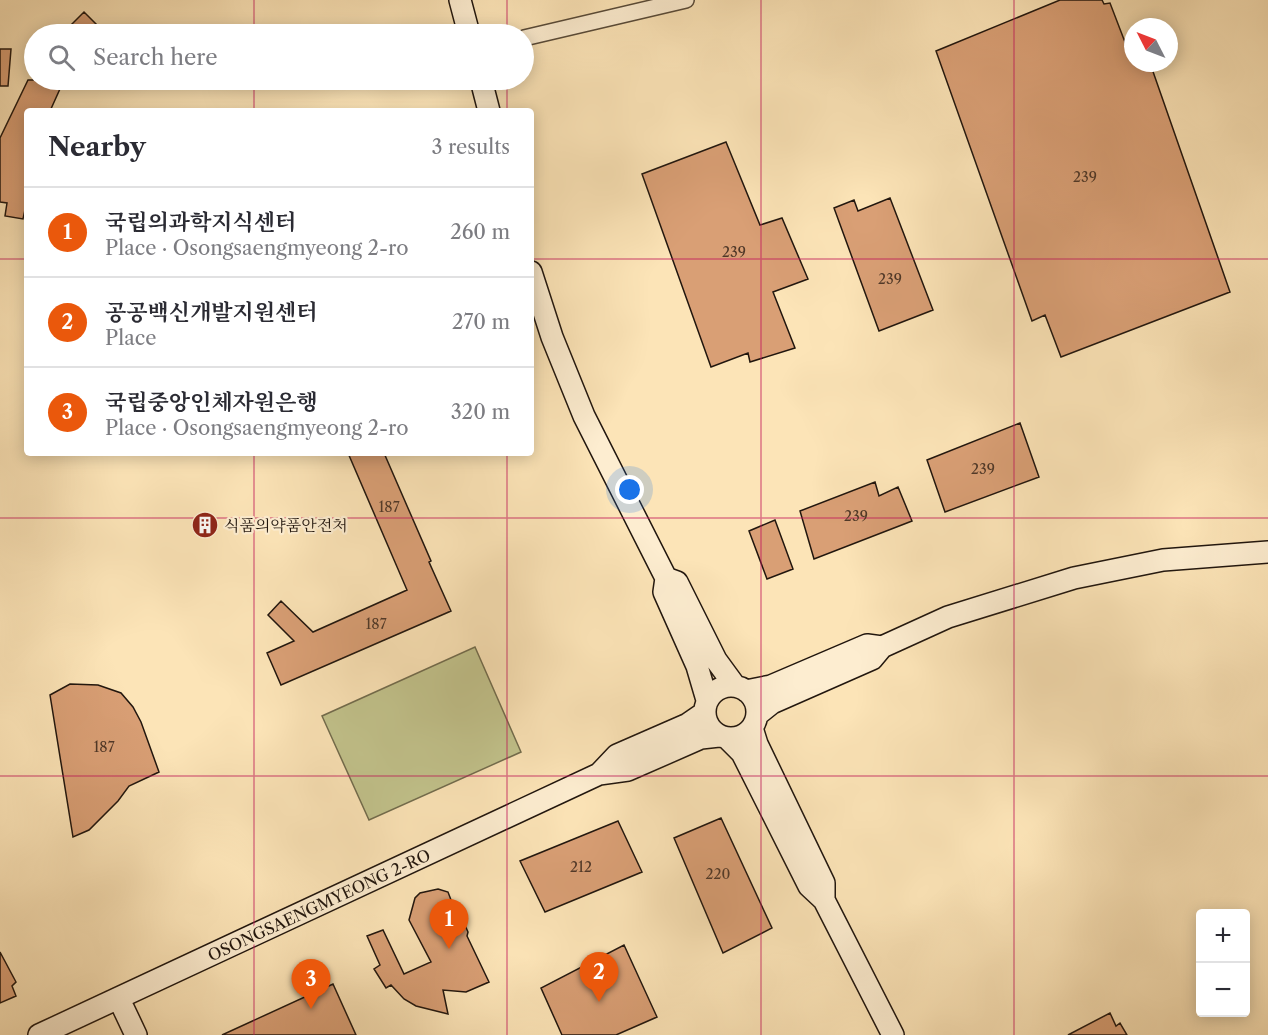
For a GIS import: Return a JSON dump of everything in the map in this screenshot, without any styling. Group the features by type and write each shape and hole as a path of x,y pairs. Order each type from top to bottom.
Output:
{"street":[{"path":"460,0 467,24"},
{"path":"534,36 686,0"},
{"path":"484,90 488,108"},
{"path":"534,281 552,338 584,416 666,578 664,592 697,666 706,706 707,725 742,753 809,886 824,900 893,1035"},
{"path":"724,738 737,738 772,703 872,659 882,647 948,617 1074,578 1163,560 1268,552"},
{"path":"666,578 677,582 716,660 755,702 754,721 757,744 825,883 824,900"},
{"path":"706,706 719,688 741,689 771,686 867,645 882,647"},
{"name":"OSONGSAENGMYEONG 2-RO","path":"599,774 617,755 688,724 706,706"},
{"name":"OSONGSAENGMYEONG 2-RO","path":"39,1035 599,774 628,770 700,738 724,738"},
{"path":"119,999 136,1035"}],"green space":[{"path":"475,647 521,752 369,820 322,716"}],"building":[{"path":"1060,0 1102,0 1104,4 1110,3 1124,40 1124,72 1153,72 1230,292 1061,357 1045,315 1032,321 936,51"},
{"path":"84,12 96,24 72,24"},
{"path":"0,49 11,49 8,86 0,86"},
{"path":"24,88 59,90 51,108 24,108 23,219 5,216 7,203 0,202 0,138"},
{"path":"726,142 760,225 782,218 808,279 773,292 795,348 750,362 748,353 711,367 642,174"},
{"path":"890,198 933,310 879,331 834,208 854,200 858,211"},
{"path":"1020,423 1039,477 945,512 927,460"},
{"path":"349,456 385,456 451,611 281,685 267,653 294,641 268,615 281,601 313,632 407,590"},
{"path":"875,482 879,496 898,487 912,521 814,559 800,511"},
{"path":"775,520 793,569 767,579 749,531"},
{"path":"70,684 98,685 121,693 133,707 141,722 159,772 129,786 118,801 89,830 73,837 50,695"},
{"path":"721,818 772,928 723,953 674,838"},
{"path":"618,821 642,872 545,912 520,861"},
{"path":"438,889 448,892 459,921 464,923 468,932 467,936 489,982 466,992 443,990 448,1014 416,1006 404,999 391,985 386,988 374,969 380,965 367,936 383,930 404,974 431,962 409,920 415,898 420,893"},
{"path":"624,945 657,1017 616,1035 562,1035 541,988"},
{"path":"0,952 16,982 12,986 16,996 0,1003"},
{"path":"333,984 356,1035 222,1035"},
{"path":"1110,1013 1116,1026 1120,1023 1127,1035 1068,1035"}],"place":[{"name":"식품의약품안전처","path":"205,525"},
{"name":"국립의과학지식센터","path":"449,949"},
{"name":"공공백신개발지원센터","path":"599,1002"},
{"name":"국립중앙인체자원은행","path":"311,1009"}]}
